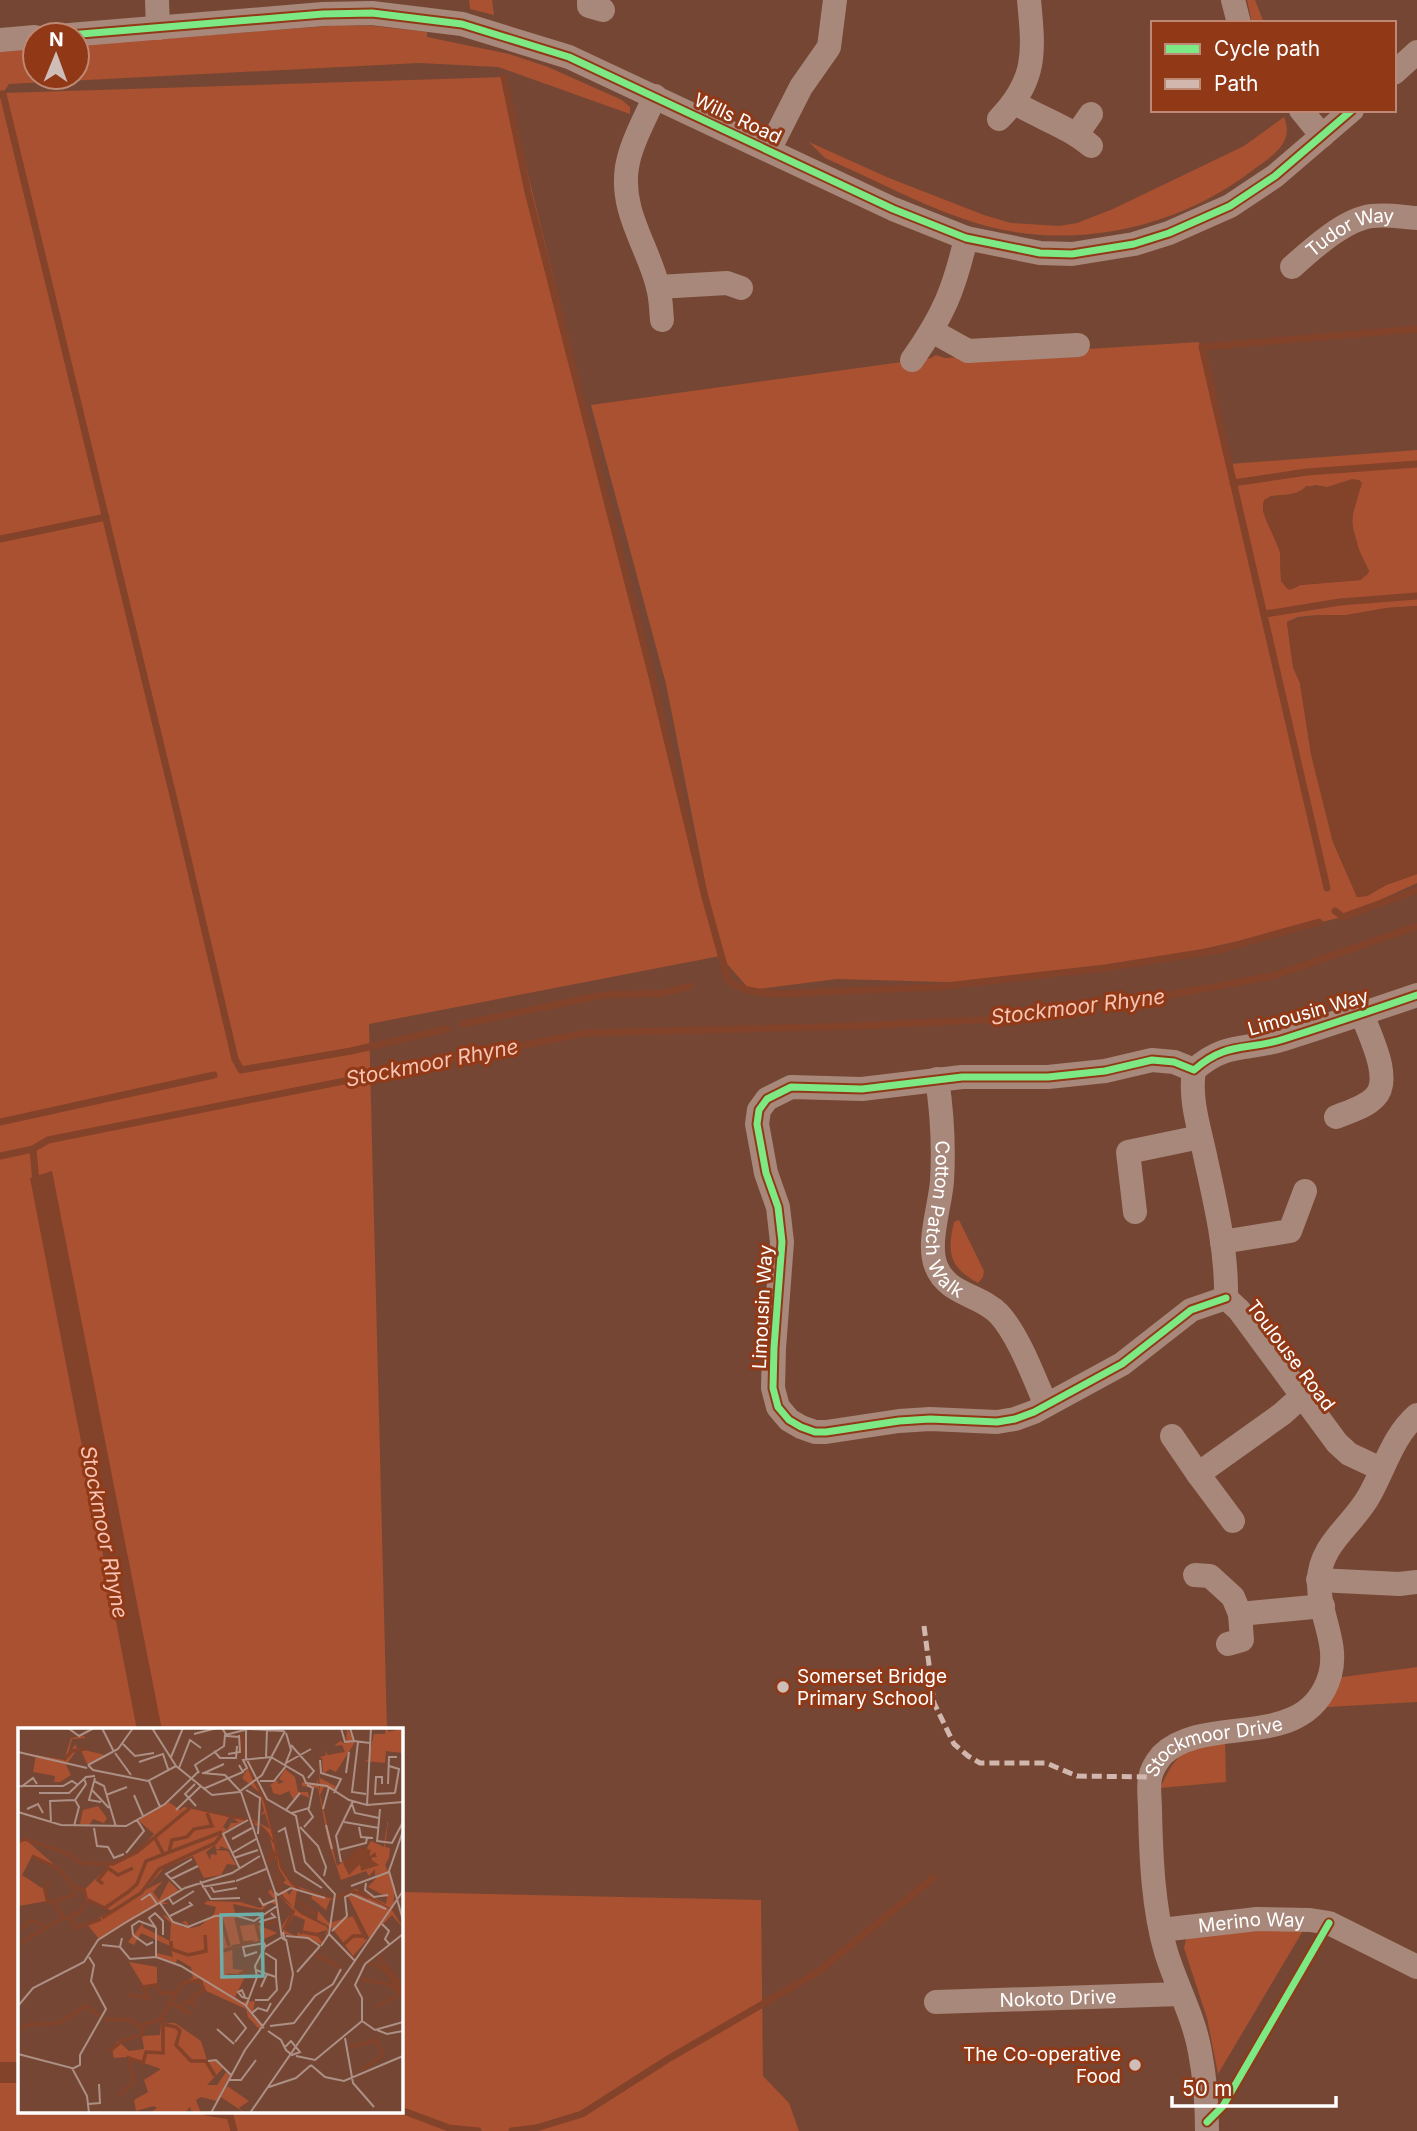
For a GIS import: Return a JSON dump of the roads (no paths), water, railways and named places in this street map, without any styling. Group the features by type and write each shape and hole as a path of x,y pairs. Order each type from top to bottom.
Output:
{"street":[{"path":"157,0 158,27"},
{"path":"769,150 801,87 829,47 835,0"},
{"path":"1029,0 1032,56 1021,91 1007,111 1086,131"},
{"path":"1233,0 1238,21"},
{"name":"Wills Road","path":"91,33 323,14 372,13 461,24 569,57 893,209 966,238 1040,253 1072,254 1134,244 1169,233 1230,206 1275,176 1350,112"},
{"path":"0,40 21,38"},
{"path":"1396,71 1417,52"},
{"path":"655,96 631,153 626,189 633,225 658,287 662,320"},
{"path":"1303,112 1322,136"},
{"name":"Tudor Way","path":"1292,267 1311,249 1361,218 1417,218"},
{"path":"912,360 942,315 956,280 966,238"},
{"path":"658,287 735,278"},
{"path":"932,331 968,351 1062,341"},
{"name":"Limousin Way","path":"1226,1298 1191,1310 1122,1364 1015,1419 997,1422 930,1419 899,1421 827,1432 815,1432 801,1427 789,1420 778,1407 773,1388 782,1242 778,1206 759,1142 759,1110 767,1099 791,1087 862,1088 971,1076 1048,1077 1105,1072 1152,1060 1174,1062 1194,1070 1208,1058 1224,1050 1283,1040 1324,1024 1417,995"},
{"path":"1336,1117 1376,1097 1381,1087 1382,1075 1378,1059 1362,1014"},
{"name":"Toulouse Road","path":"1194,1070 1192,1082 1195,1117 1222,1242 1226,1298 1239,1310 1336,1443 1349,1454 1381,1469"},
{"name":"Cotton Patch Walk","path":"937,1079 942,1180 933,1258 944,1280 959,1292 987,1305 1004,1321 1045,1405"},
{"path":"1135,1212 1128,1152 1200,1137"},
{"path":"1222,1242 1290,1231 1305,1191"},
{"path":"1198,1474 1301,1397"},
{"path":"1417,1415 1402,1429 1368,1498 1338,1535 1326,1556 1318,1580 1399,1584 1417,1582"},
{"path":"1172,1436 1233,1521"},
{"path":"1195,1575 1210,1576 1233,1597 1240,1614 1242,1640 1228,1644"},
{"name":"Stockmoor Drive","path":"1207,2131 1200,2050 1161,1930 1150,1826 1150,1777 1162,1756 1184,1743 1280,1724 1309,1708 1324,1690 1330,1674 1331,1644 1318,1580"},
{"path":"1240,1614 1323,1606"},
{"name":"Merino Way","path":"1161,1930 1257,1919 1310,1920 1329,1923 1417,1967"},
{"name":"Nokoto Drive","path":"936,2002 1181,1994"}],"water":[{"path":"1352,479 1362,483 1351,520 1368,574 1360,580 1300,585 1290,590 1281,578 1279,549 1265,519 1264,500 1292,494 1306,486 1327,487"},
{"path":"1417,606 1417,874 1386,885 1367,896 1357,897 1333,842 1311,754 1300,683 1293,667 1287,622 1318,615 1347,615"},
{"path":"52,1171 162,1728 137,1728 30,1178"},
{"path":"0,2062 18,2062 18,2083 0,2083"}],"waterway":[{"path":"504,77 528,192 728,980 745,989 778,994 937,987 1105,968 1219,950 1319,922"},
{"path":"0,94 3,94 235,1059 241,1070 351,1051 447,1029"},
{"path":"1327,888 1202,347 1417,329"},
{"path":"1233,483 1307,472 1417,464"},
{"path":"0,539 106,517"},
{"path":"1265,614 1340,602 1417,596"},
{"path":"1335,911 1343,917 1417,890"},
{"name":"Stockmoor Rhyne","path":"36,1183 33,1149 48,1140 585,1033 856,1026 1021,1018 1273,976 1417,926"},
{"path":"463,1024 603,995 665,993 661,994 690,986"},
{"path":"0,1122 214,1075"},
{"path":"0,1156 33,1149"},
{"path":"512,2131 536,2128 582,2114 668,2059 818,1972 933,1878"},
{"path":"402,2110 449,2128 478,2131"},
{"name":"Stockmoor Rhyne","path":"218,2114 230,2116 234,2131"}],"place":[{"name":"Somerset Bridge Primary School","path":"783,1687"},
{"name":"The Co-operative Food","path":"1135,2065"}]}
